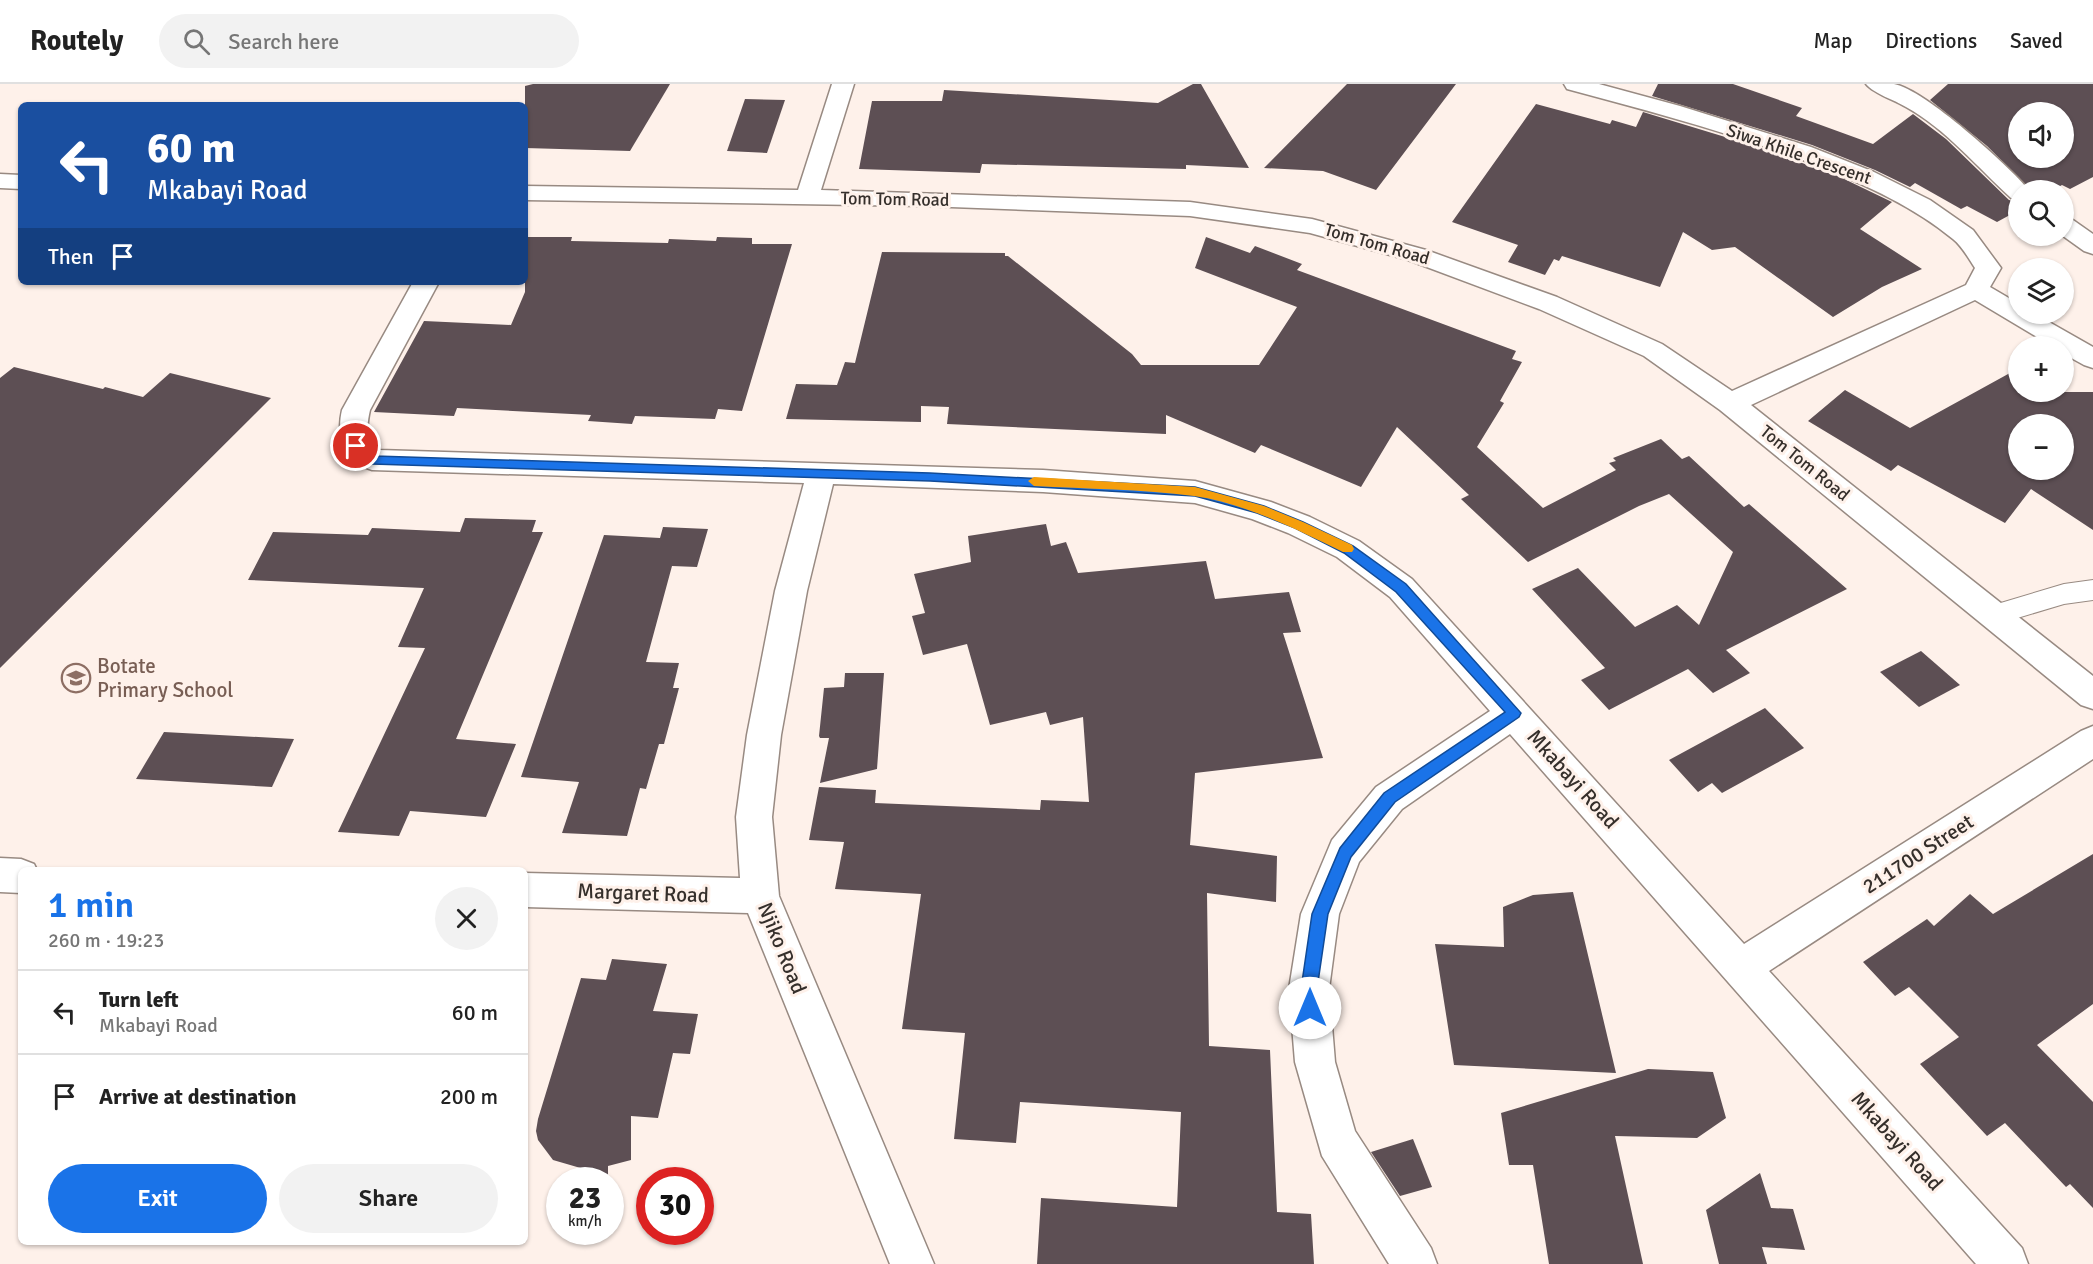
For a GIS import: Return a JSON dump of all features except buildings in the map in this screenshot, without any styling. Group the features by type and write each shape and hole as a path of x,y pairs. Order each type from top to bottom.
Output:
{"street":[{"path":"807,198 843,84"},
{"name":"Siwa Khile Crescent","path":"1575,84 1757,137 1837,164 1887,185 1944,219 1972,242 1984,257 1988,267 1976,290"},
{"path":"1876,84 1921,104 1944,121 2008,182"},
{"path":"0,181 18,182"},
{"name":"Tom Tom Road","path":"528,193 1190,209 1312,225 1417,255 1608,327 1653,350 1730,403 2093,695"},
{"path":"2074,232 2093,246"},
{"name":"Mkabayi Road","path":"424,285 356,410 351,430 356,446 372,460 821,473 1042,482 1195,492 1260,510 1299,525 1348,549 1401,588 2006,1264"},
{"path":"1730,403 1976,290 2093,359"},
{"name":"Njiko Road","path":"821,473 790,591 764,735 754,817 760,897 912,1264"},
{"path":"1414,1264 1337,1141 1315,1062 1309,989 1320,914 1345,852 1389,798 1514,713"},
{"name":"211700 Street","path":"1742,967 2093,741"},
{"path":"0,876 18,876"},
{"name":"Margaret Road","path":"528,890 760,897"}],"lane":[{"path":"1994,615 2064,594 2093,590"}],"slow traffic":[{"path":"1034,481 1195,492 1260,510 1299,525 1348,549"}],"place":[{"name":"Botate Primary School","path":"76,678"}],"route":[{"path":"356,446 372,460 930,477 1195,492 1260,510 1299,525 1348,549 1401,588 1514,713 1389,798 1345,852 1320,914 1309,989 1310,1008"}]}
